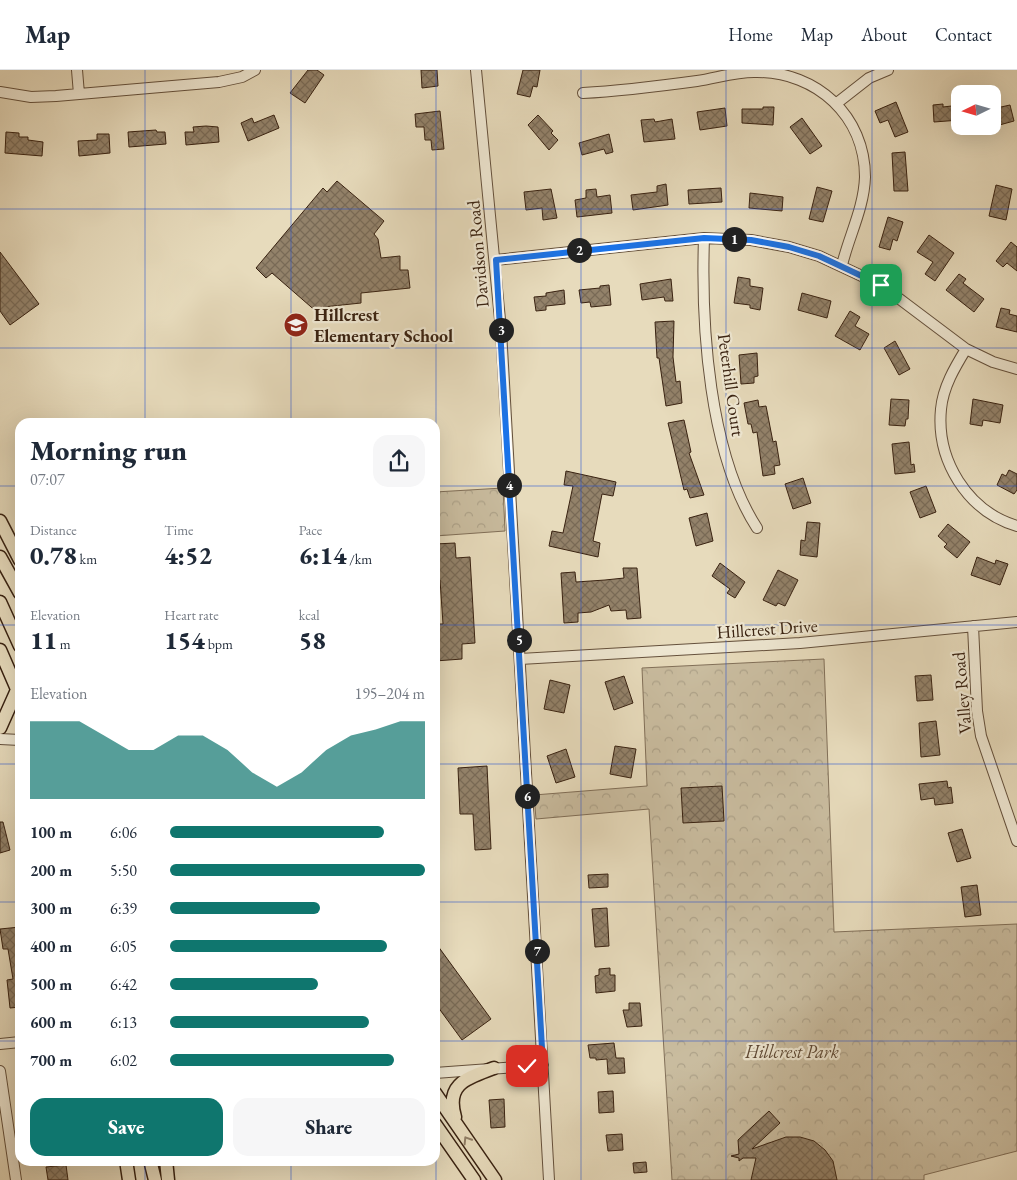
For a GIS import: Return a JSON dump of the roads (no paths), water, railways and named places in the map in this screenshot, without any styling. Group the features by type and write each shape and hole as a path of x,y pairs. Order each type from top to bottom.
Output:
{"main road":[{"path":"0,521 15,550"},
{"path":"0,557 15,584"},
{"path":"0,602 15,635"},
{"path":"0,650 15,684"},
{"path":"0,728 15,700"},
{"path":"456,1122 452,1109 454,1090 466,1080 494,1068"},
{"path":"440,1100 495,1180"},
{"path":"440,1131 474,1180"},
{"path":"127,1166 129,1180"},
{"path":"152,1166 155,1180"},
{"path":"167,1166 168,1180"}],"street":[{"path":"77,70 79,94"},
{"path":"0,92 31,97 219,82 242,77 255,70"},
{"name":"Davidson Road","path":"476,70 496,260 549,1180"},
{"path":"837,104 869,78 888,70"},
{"path":"584,94 756,72 782,74 804,82 837,104 858,142 865,176 861,204 842,265"},
{"path":"496,260 704,238 751,240 789,247 842,265 896,295 951,339 966,348 993,362 1017,369"},
{"name":"Peterhill Court","path":"704,238 706,315 712,388 731,473 738,494 757,528"},
{"path":"966,348 947,386 941,409 941,436 946,458 957,479 980,506 1017,526"},
{"name":"Hillcrest Drive","path":"520,659 800,643 1017,622"},
{"name":"Valley Road","path":"973,626 977,711 981,736 1017,841"},
{"path":"0,739 15,740"},
{"path":"0,1044 15,1042"},
{"path":"440,1072 543,1065"},
{"path":"0,1071 16,1180"}],"place":[{"name":"Hillcrest Elementary School","path":"296,325"}],"park label":[{"name":"Hillcrest Park","path":"792,1052"}]}
